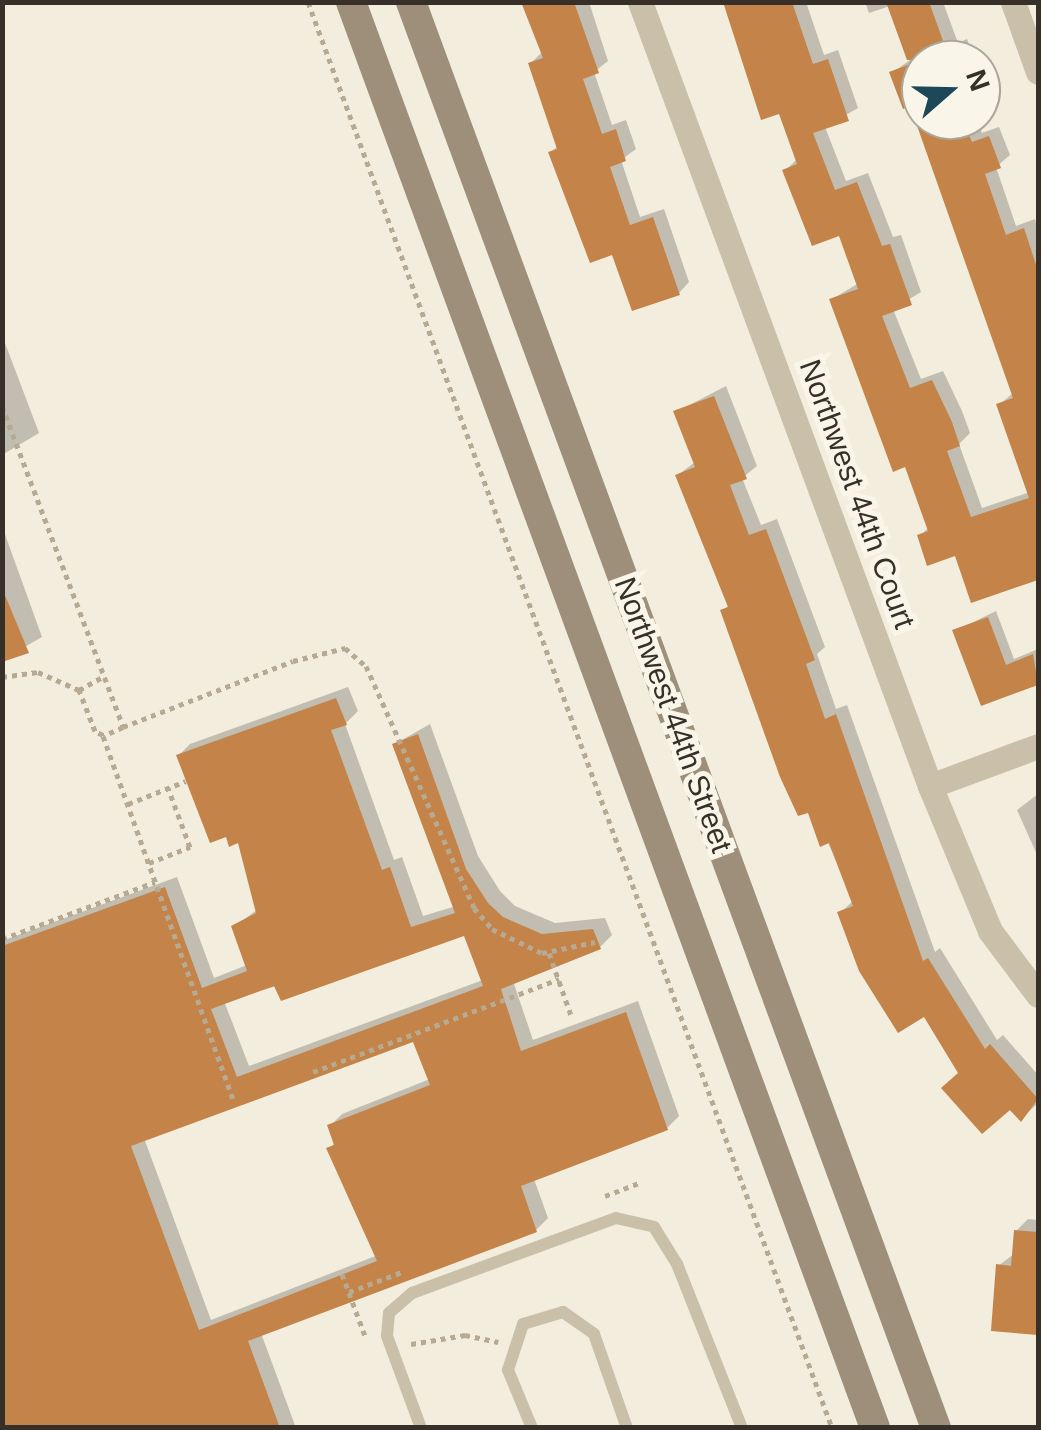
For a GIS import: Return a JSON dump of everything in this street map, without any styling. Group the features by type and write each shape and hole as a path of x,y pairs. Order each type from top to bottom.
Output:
{"street":[{"name":"Northwest 44th Street","path":"351,2 875,1428"},
{"name":"Northwest 44th Street","path":"410,2 936,1428"},
{"name":"Northwest 44th Court","path":"640,2 930,786 990,931 1038,995"},
{"path":"1013,2 1038,72"},
{"path":"930,786 1038,746"}],"lane":[{"path":"421,1428 392,1351 390,1313 412,1292 616,1218 654,1227 677,1264 742,1428"},
{"path":"532,1428 508,1370 523,1324 562,1312 594,1334 627,1428"}],"path":[{"path":"308,2 832,1428"},
{"path":"2,406 123,728"},
{"path":"103,736 293,661 345,648 366,666 474,908 519,946 549,953 595,942"},
{"path":"2,677 38,672 79,690 95,731 103,736 234,1101"},
{"path":"79,690 104,676"},
{"path":"128,804 186,782"},
{"path":"148,863 190,847 168,788"},
{"path":"2,939 156,882"},
{"path":"549,953 572,1018"},
{"path":"312,1072 559,979"},
{"path":"392,1351 465,1335 516,1346"}],"building":[{"path":"521,2 574,2 599,73 583,79 602,134 616,129 626,161 610,167 630,225 653,217 680,295 632,311 612,255 590,263 548,152 557,149 528,63 543,58"},
{"path":"723,2 792,2 813,64 828,59 849,121 813,133 835,190 857,182 882,246 890,244 912,305 882,316 910,388 932,380 952,422 960,446 947,451 971,517 1029,498 996,404 1013,398 922,140 990,140 1001,168 985,174 1006,235 1024,228 1038,271 1038,580 971,603 955,556 927,566 917,535 928,531 905,467 893,472 829,299 858,289 839,236 812,246 782,170 797,164 779,114 761,120"},
{"path":"886,2 929,2 943,40 901,40 901,43"},
{"path":"901,68 901,104 889,72"},
{"path":"714,396 747,479 730,485 749,535 766,529 815,660 806,664 825,719 836,714 923,961 928,958 985,1049 990,1044 1038,1099 1021,1122 1010,1110 982,1134 941,1088 958,1073 924,1017 898,1033 859,971 837,912 853,906 829,843 820,847 808,813 798,816 780,777 720,610 728,607 675,475 695,467 673,411"},
{"path":"2,588 29,653 2,662"},
{"path":"988,617 1006,665 1033,654 1038,685 981,706 952,630"},
{"path":"336,698 347,725 331,730 382,870 390,867 411,927 455,913 392,744 418,734 466,869 488,903 503,917 542,934 593,929 601,949 501,989 521,1051 626,1012 668,1130 521,1186 537,1232 248,1341 280,1428 2,1428 2,946 165,887 202,988 247,971 231,926 256,913 238,843 229,847 226,837 210,843 176,755","holes":["464,936 483,986 237,1077 211,1009 274,986 281,1001","413,1042 430,1085 327,1125 334,1145 326,1148 377,1261 199,1330 131,1146"]},
{"path":"1014,1230 1038,1232 1038,1335 991,1331 996,1264 1011,1266"}]}
